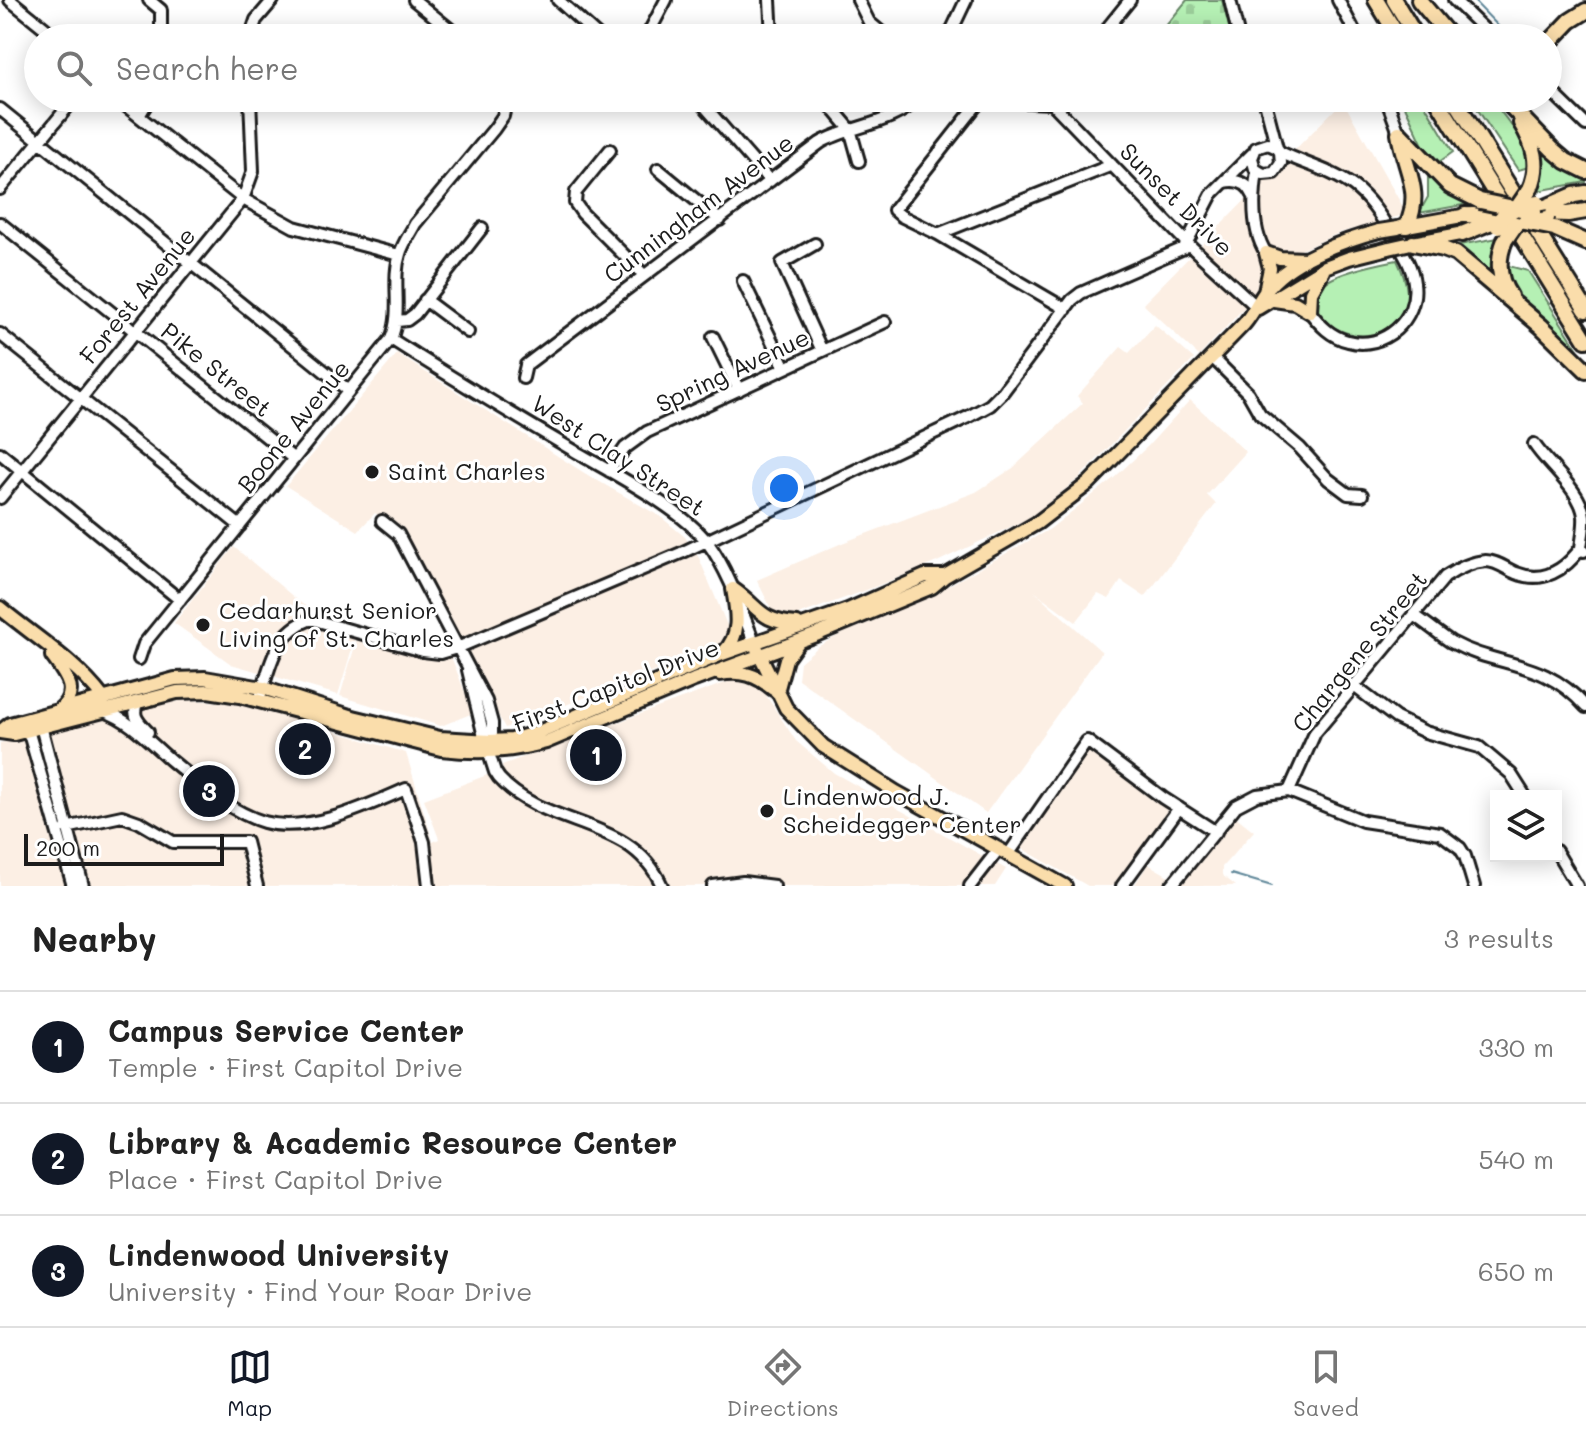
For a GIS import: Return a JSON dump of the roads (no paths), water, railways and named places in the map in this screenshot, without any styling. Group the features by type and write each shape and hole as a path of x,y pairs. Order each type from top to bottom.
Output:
{"highway":[{"path":"1376,0 1391,24"},
{"path":"1394,0 1409,24"},
{"path":"1419,0 1439,24"},
{"path":"1562,29 1586,11"},
{"path":"1445,112 1586,340"},
{"path":"1463,112 1586,310"},
{"path":"1512,112 1534,148 1535,178 1500,260 1502,281 1519,307"},
{"path":"1516,112 1566,161 1586,171"},
{"path":"1399,133 1450,186 1586,242"},
{"path":"1399,133 1415,193 1414,209 1402,227"},
{"path":"1462,234 1580,194"},
{"path":"1465,215 1568,214 1586,211"},
{"path":"1410,244 1434,246 1456,254 1586,370"}],"main road":[{"name":"First Capitol Drive","path":"99,703 190,691 240,696 441,749 490,745 541,731 722,654 800,640 932,587 945,576 1017,535 1082,490 1120,455 1306,259 1337,243 1379,231 1465,215"},
{"name":"First Capitol Drive","path":"1270,296 1325,267 1370,251 1462,234"},
{"path":"1266,253 1270,268 1270,296 1295,303 1310,312 1311,292 1325,267"},
{"path":"1266,253 1280,258 1306,259"},
{"name":"First Capitol Drive","path":"135,696 188,678 240,682 407,731 516,751 546,742 694,680 810,623 925,576 945,576"},
{"path":"733,589 771,620 810,623"},
{"path":"722,654 735,634 738,618 733,589"},
{"path":"0,608 46,646 99,703"},
{"path":"694,680 732,672 748,674 777,692 786,659 800,640"},
{"path":"46,646 59,649 99,682 135,696"},
{"path":"46,646 70,682 70,697 57,712"},
{"name":"West Clay Street","path":"756,648 786,708 823,746 868,776 1065,886"},
{"path":"0,732 10,724 99,703"},
{"path":"0,732 14,734 99,703"}],"street":[{"path":"10,0 40,24"},
{"path":"149,0 161,10 161,24"},
{"path":"255,24 273,0"},
{"path":"414,0 444,24"},
{"path":"558,0 585,24"},
{"path":"653,24 666,0"},
{"path":"770,0 771,24"},
{"path":"858,0 871,24"},
{"path":"955,24 966,0"},
{"path":"1111,24 1130,0"},
{"path":"1230,0 1236,24"},
{"path":"1338,0 1351,24"},
{"path":"1454,0 1479,24"},
{"path":"1562,102 1586,125"},
{"path":"0,109 349,391"},
{"path":"0,189 63,112"},
{"path":"134,112 243,199 294,227 399,255 415,224 494,129 504,112"},
{"path":"139,116 141,112"},
{"name":"Forest Avenue","path":"0,498 243,199 253,171 251,112"},
{"path":"710,112 770,181"},
{"path":"836,112 850,129 859,161"},
{"name":"Cunningham Avenue","path":"523,378 526,365 820,143 850,129 886,119 897,112"},
{"name":"Sunset Drive","path":"938,234 894,210 971,112"},
{"name":"Sunset Drive","path":"1061,112 1187,243 1258,308"},
{"path":"1255,202 1282,159 1268,112"},
{"path":"1391,112 1399,133"},
{"path":"1266,253 1256,231 1256,150 1270,120"},
{"path":"259,701 274,651 297,624 311,619 423,651 440,653 457,648 707,541 990,405 1081,293 1180,251 1212,194 1256,150 1268,144 1341,178 1372,204 1406,260 1414,287 1413,303 1403,323 1378,340 1345,341 1325,329 1310,312"},
{"path":"610,150 576,192 575,203 644,275"},
{"path":"938,234 1112,165"},
{"path":"1225,180 1256,170 1274,172 1309,165"},
{"path":"658,169 720,220"},
{"path":"1225,180 1246,185 1255,202"},
{"name":"Pike Street","path":"0,223 294,459"},
{"path":"397,321 411,318 482,228"},
{"path":"938,234 1066,309"},
{"path":"815,244 782,263 822,351"},
{"name":"Boone Avenue","path":"139,659 144,644 391,339 397,321 399,255"},
{"path":"743,281 785,368"},
{"path":"425,300 468,332"},
{"name":"Spring Avenue","path":"609,471 625,448 636,439 885,322"},
{"path":"0,334 240,526"},
{"path":"713,337 739,390"},
{"name":"West Clay Street","path":"391,339 673,512 707,541 733,589 756,648"},
{"path":"1212,357 1248,393 1260,414 1300,448 1328,479 1348,494 1362,495"},
{"path":"1534,444 1545,462 1581,504 1584,550"},
{"path":"0,453 180,600"},
{"path":"382,521 398,534 468,670 499,778 541,810 607,832 635,849 649,864 662,886"},
{"name":"Chargene Street","path":"1289,791 1315,733 1445,577 1471,564 1490,561 1529,577 1544,577 1564,568 1584,550"},
{"path":"1415,616 1452,642 1553,678 1586,707"},
{"path":"1354,686 1396,718 1425,732 1479,747 1511,774 1521,790"},
{"path":"135,696 134,716 150,734 234,802 281,823"},
{"path":"99,703 239,812 268,823 310,824 367,806 406,789 429,862 429,886"},
{"path":"34,728 83,886"},
{"path":"34,728 73,886"},
{"path":"970,886 1003,853 1087,741 1216,832"},
{"path":"1171,886 1236,806 1257,795 1289,791 1363,821 1440,833 1460,848 1474,886"},
{"path":"1122,886 1179,808"},
{"path":"66,828 122,816 173,842 246,842 257,886"},
{"path":"1562,861 1577,886"},
{"path":"713,886 743,882 774,886"}],"waterway":[{"path":"1473,0 1496,24"},
{"path":"1231,874 1272,886"}],"place":[{"name":"Saint Charles","path":"372,472"},
{"name":"Cedarhurst Senior Living of St. Charles","path":"203,625"},
{"name":"Library & Academic Resource Center","path":"305,749"},
{"name":"Campus Service Center","path":"596,755"},
{"name":"Lindenwood University","path":"209,791"},
{"name":"Lindenwood J. Scheidegger Center","path":"767,811"}]}
